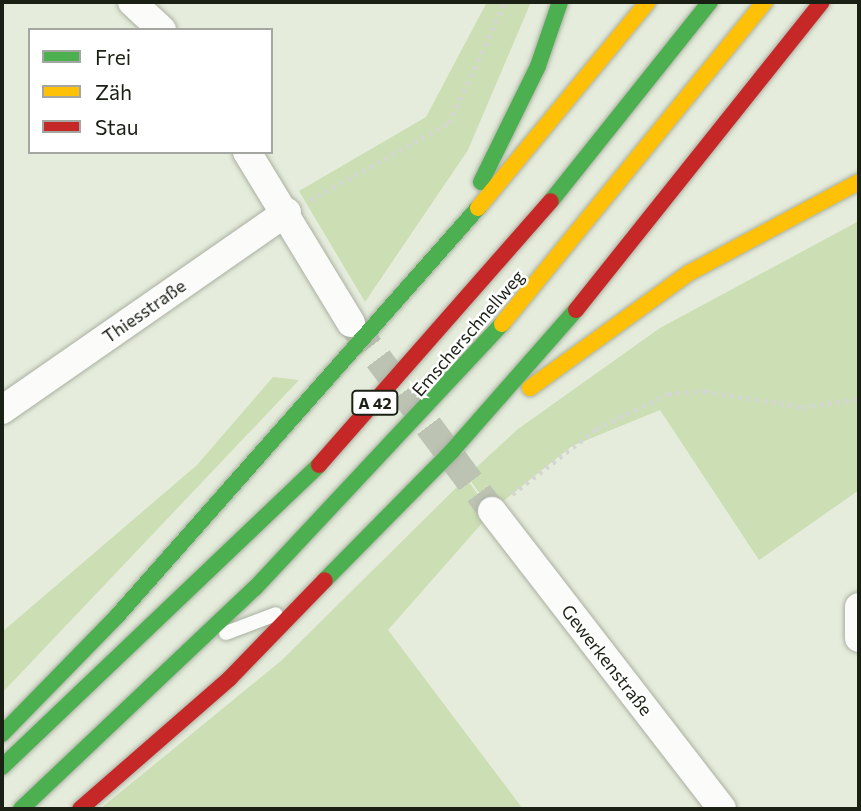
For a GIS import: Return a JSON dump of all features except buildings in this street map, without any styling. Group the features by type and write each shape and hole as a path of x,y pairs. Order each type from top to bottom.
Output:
{"highway":[{"path":"417,281 506,136 560,2"},
{"path":"2,734 118,614 417,281 648,2"},
{"name":"Emscherschnellweg","path":"2,767 300,486 579,169 710,2"},
{"name":"Emscherschnellweg","path":"21,809 199,643 472,361 613,195 765,2"},
{"path":"80,809 230,678 452,451 638,239 822,2"},
{"path":"452,451 689,274 859,183"}],"street":[{"path":"132,2 160,28"},
{"path":"248,154 287,212 351,323"},
{"name":"Thiesstraße","path":"2,410 287,212"},
{"name":"Gewerkenstraße","path":"492,511 722,809"},
{"path":"859,607 859,638"}],"lane":[{"path":"199,643 304,603"}],"path":[{"path":"287,212 449,123 505,2"},
{"path":"492,511 596,429 668,394 705,391 803,407 859,400"}],"green space":[{"path":"487,2 531,2 468,150 365,302 299,191 426,117"},
{"path":"859,221 859,490 759,560 660,410 572,446 492,510 467,476 518,429 660,328"},
{"path":"273,377 299,380 2,693 2,632 197,465"},
{"path":"466,478 491,513 388,630 523,809 100,809 282,660"}],"tunnel":[{"path":"353,325 492,511"}],"traffic: fast":[{"path":"481,182 538,66 560,2"},
{"path":"551,201 710,2"},
{"path":"2,734 118,615 478,208"},
{"path":"325,580 452,451 576,310"},
{"path":"21,809 255,588 502,324"},
{"path":"2,767 319,465"}],"traffic: slow":[{"path":"478,208 648,2"},
{"path":"502,324 765,2"},
{"path":"530,388 689,273 859,182"}],"traffic: jam":[{"path":"576,310 822,2"},
{"path":"319,465 551,201"},
{"path":"80,809 230,678 325,580"}]}
